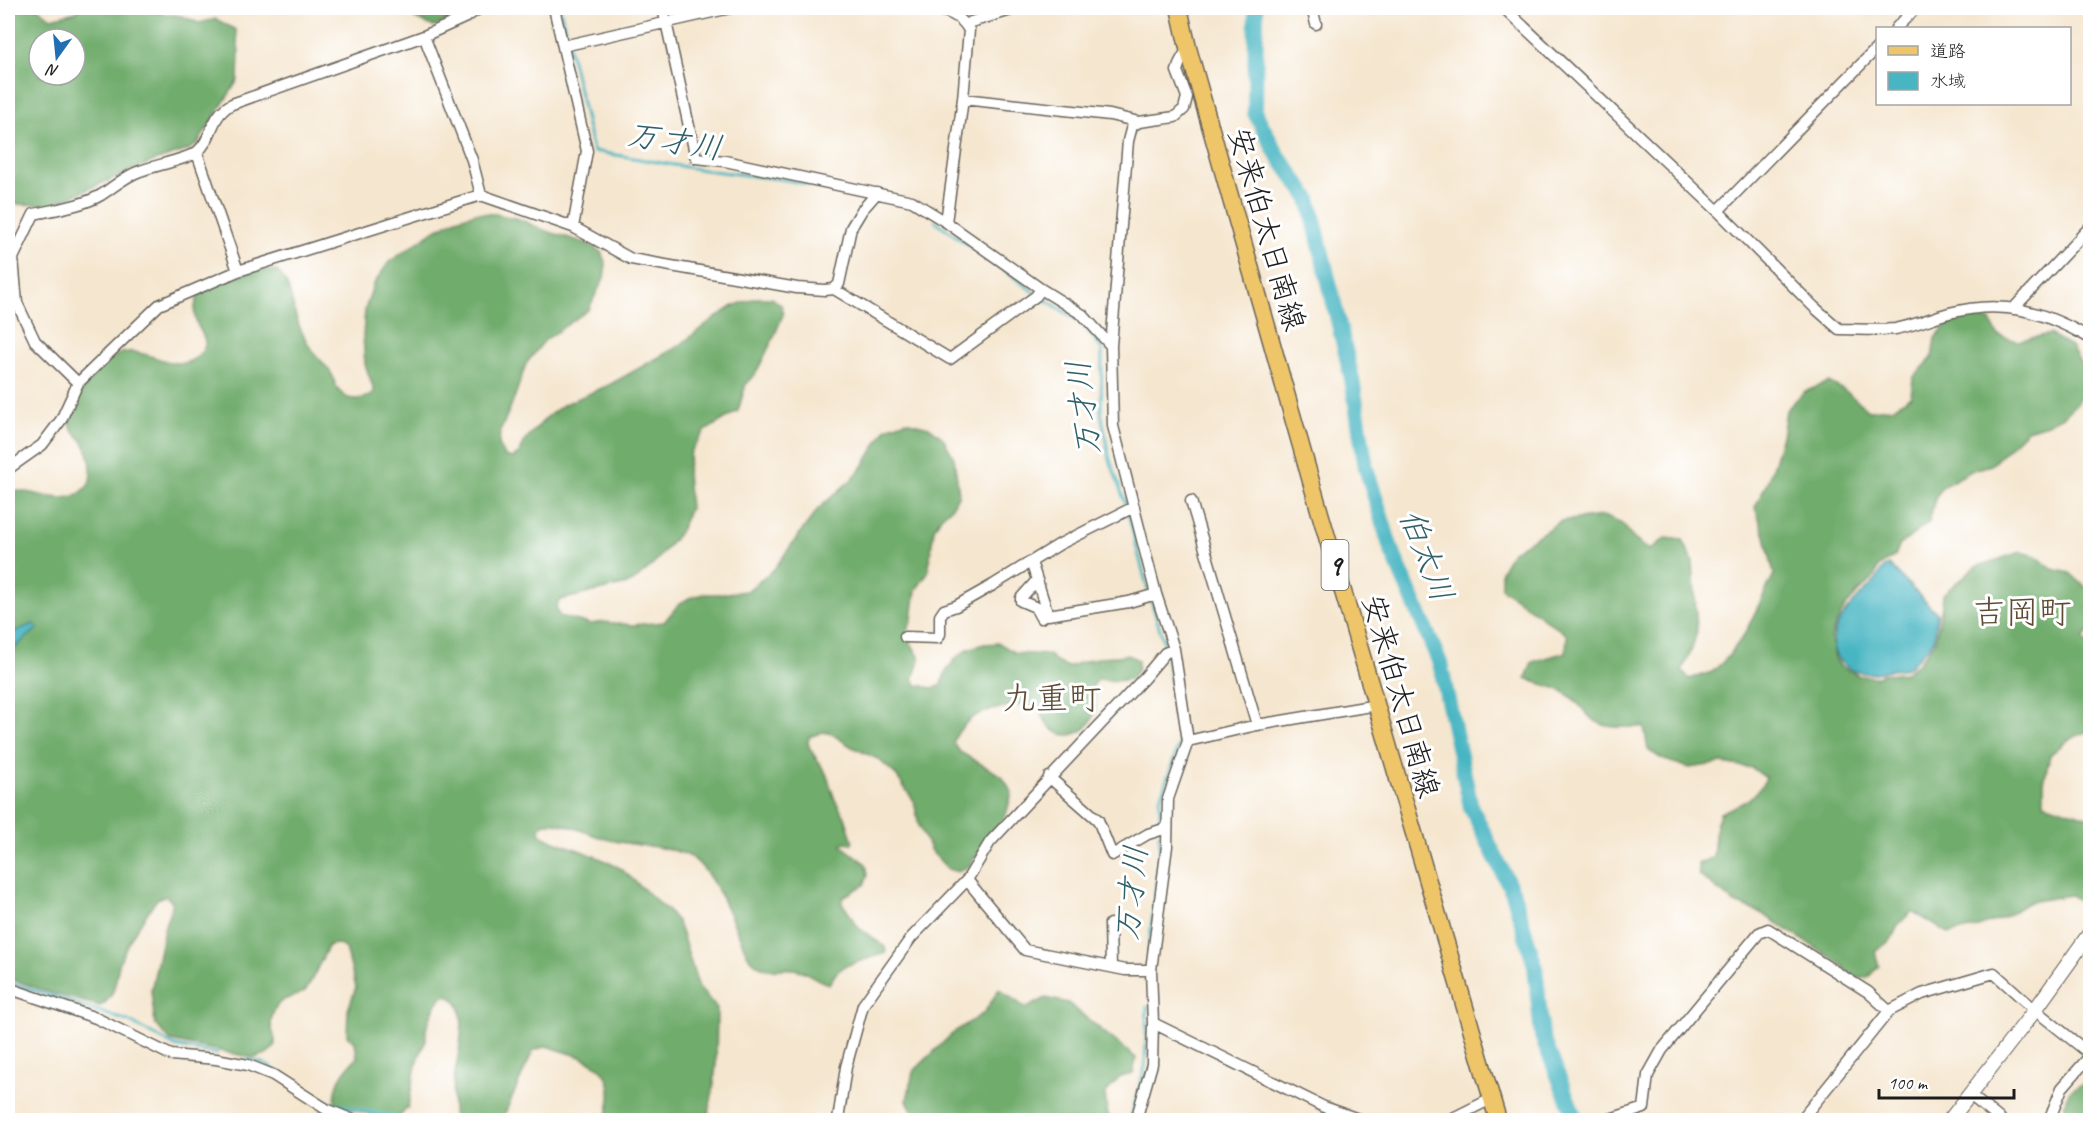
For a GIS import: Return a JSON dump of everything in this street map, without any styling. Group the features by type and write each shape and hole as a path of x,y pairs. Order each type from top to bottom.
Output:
{"main road":[{"name":"安来伯太日南線","path":"1179,8 1188,48 1280,375 1498,1120"}],"street":[{"path":"78,383 35,341 17,303 13,258 34,214 100,196 129,175 197,153 205,142 216,117 232,104 424,36 480,8"},
{"path":"554,8 567,45 587,151 573,227"},
{"path":"663,8 696,158 725,161 874,197 912,201 946,222 1038,292 1083,315 1111,345"},
{"path":"567,45 730,8"},
{"path":"917,8 952,13 967,26 969,36 946,222"},
{"path":"967,26 971,22 1018,8"},
{"path":"1312,8 1316,24"},
{"path":"1504,8 1839,329 1895,329 1972,308 1990,307 2042,314 2091,338"},
{"path":"1897,27 1916,8"},
{"path":"424,36 472,160 481,195"},
{"path":"963,99 1110,115 1139,122 1175,117 1184,109 1187,97 1177,71 1188,48"},
{"path":"1718,211 1876,49"},
{"path":"1136,1120 1152,1064 1154,1023 1151,970 1167,846 1161,830 1168,799 1188,741 1169,651 1151,595 1130,510 1113,426 1111,345 1128,141 1132,126 1139,122"},
{"path":"197,153 238,271"},
{"path":"8,469 42,445 61,420 78,383 159,305 238,271 481,195 573,227 631,259 818,291 834,288 839,284 851,228 862,210 874,197"},
{"path":"2013,309 2091,227"},
{"path":"834,288 950,359 1038,292"},
{"path":"1191,501 1257,725"},
{"path":"904,637 938,638 940,616 944,610 956,606 1060,544 1130,510"},
{"path":"1031,562 1048,615 1129,602 1151,595"},
{"path":"1037,580 1021,598 1021,601 1035,607 1041,618"},
{"path":"838,1120 846,1067 863,1005 910,938 967,880 990,842 1169,651"},
{"path":"1188,741 1257,725 1377,705"},
{"path":"1049,777 1098,820 1112,855 1161,830"},
{"path":"967,880 1025,950 1125,970 1151,970"},
{"path":"1110,924 1111,967"},
{"path":"1649,1120 1641,1110 1648,1075 1662,1050 1759,933 1768,929 1868,992 1889,1011"},
{"path":"1950,1120 2091,933"},
{"path":"1801,1120 1889,1011 1922,994 1994,973 2091,1055 2062,1088 2049,1120"},
{"path":"8,988 96,1018 171,1055 216,1059 248,1065 273,1075 326,1109 352,1120"},
{"path":"1154,1023 1324,1107 1361,1120"},
{"path":"1970,1095 2001,1120"},
{"path":"1442,1120 1450,1119 1491,1099"},
{"path":"322,1120 326,1109"},
{"path":"1607,1120 1641,1110"}],"green space":[{"path":"8,8 38,8 51,18 76,12 80,8 127,8 182,16 199,23 216,19 236,30 239,52 238,80 198,143 188,150 154,161 51,205 8,204"},
{"path":"409,8 474,8 434,27 415,19"},
{"path":"475,213 519,219 546,231 586,243 601,252 606,264 604,278 588,310 544,341 526,364 500,432 499,444 505,456 512,458 519,454 525,440 547,417 563,405 609,385 679,346 733,306 756,298 772,298 782,306 783,315 773,339 756,373 746,384 738,411 705,431 691,451 687,473 690,508 679,533 653,565 631,583 560,600 556,606 559,616 590,624 604,622 633,625 664,622 678,605 689,598 704,594 747,591 774,569 818,509 852,479 864,465 886,428 906,421 929,427 943,438 954,458 959,494 952,507 941,517 934,529 928,572 916,590 908,631 909,640 920,658 913,679 917,685 932,688 940,686 947,670 956,658 968,649 984,644 999,643 1015,653 1049,655 1056,662 1068,667 1106,656 1127,654 1138,660 1138,670 1130,679 1117,681 1098,679 1093,685 1095,705 1093,716 1090,723 1078,733 1070,735 1056,732 1037,709 1019,705 1004,707 973,717 957,734 953,742 960,752 1002,776 1012,792 1006,815 969,866 958,872 948,869 931,851 919,826 914,801 895,774 878,759 852,747 832,734 823,732 809,737 810,749 826,773 853,842 851,844 844,842 841,845 866,864 868,875 864,885 843,897 842,903 859,928 885,947 886,953 845,966 836,973 829,984 802,971 769,969 755,963 748,956 715,885 697,861 687,855 668,849 610,840 561,824 544,823 540,832 544,837 620,868 677,921 699,988 717,1008 716,1065 707,1120 605,1120 610,1102 607,1076 589,1061 546,1046 533,1051 502,1120 454,1120 453,1091 462,1024 458,1004 447,995 442,997 435,1006 426,1029 426,1040 416,1065 408,1107 400,1116 385,1118 344,1108 335,1101 341,1077 357,1057 355,1042 347,1036 348,1010 356,987 346,949 338,944 329,945 305,991 284,1000 277,1006 271,1023 275,1047 266,1054 254,1058 171,1041 155,1024 151,991 165,925 173,903 166,896 157,899 130,939 119,965 112,993 100,1006 54,994 8,978 8,491 68,498 86,488 91,476 90,458 70,421 75,404 91,379 113,358 127,352 145,354 174,363 192,360 200,354 205,345 195,317 195,305 200,290 257,269 277,271 285,280 304,337 310,348 331,373 336,386 343,395 352,399 372,395 374,390 365,364 363,336 365,310 373,285 389,262 437,229"},
{"path":"1968,316 1990,321 1998,335 2017,341 2050,334 2071,347 2084,370 2084,389 2076,404 2063,416 2027,430 1991,465 1973,470 1942,487 1935,499 1929,522 1899,546 1895,556 1879,566 1874,577 1844,609 1831,638 1835,658 1841,667 1860,676 1877,677 1882,674 1904,673 1918,663 1935,642 1943,594 1975,567 2021,552 2036,556 2052,569 2070,573 2090,591 2090,630 2083,639 2090,646 2090,730 2068,740 2050,755 2044,782 2044,803 2090,818 2090,901 2080,902 2070,895 2029,902 2003,918 1949,934 1912,911 1899,924 1891,940 1875,952 1879,966 1867,978 1853,978 1841,964 1761,913 1735,903 1699,875 1698,864 1713,857 1716,826 1720,813 1753,796 1766,778 1752,768 1722,763 1689,768 1662,759 1648,750 1644,727 1612,727 1598,723 1566,693 1526,678 1532,662 1566,652 1567,635 1501,588 1501,571 1512,552 1561,521 1603,516 1623,524 1633,538 1649,550 1666,538 1683,540 1693,562 1697,631 1682,670 1689,679 1712,672 1727,658 1744,635 1774,574 1755,507 1769,478 1782,436 1786,410 1804,392 1829,382 1847,392 1868,410 1892,408 1911,396 1913,378 1932,358 1935,338 1946,325"},
{"path":"999,989 1026,1008 1046,998 1068,1003 1136,1058 1133,1074 1120,1077 1105,1094 1108,1116 1118,1120 916,1120 907,1100 913,1072 954,1032 984,1013"},
{"path":"2090,1083 2090,1120 2080,1120 2064,1105 2072,1089"}],"water":[{"path":"1889,565 1938,614 1933,641 1906,668 1872,673 1854,671 1840,661 1836,654 1833,645 1834,635 1842,617 1882,570"},
{"path":"33,624 38,628 8,657 8,634"}],"waterway":[{"name":"万才川","path":"560,8 593,151 697,169 786,180 871,198"},
{"name":"伯太川","path":"1256,8 1255,113 1277,154 1309,199 1352,379 1366,468 1391,549 1440,663 1471,807 1513,893 1535,966 1542,1036 1576,1120"},
{"name":"万才川","path":"935,221 1034,292"},
{"name":"万才川","path":"1040,296 1083,324 1102,349 1101,412 1109,457 1127,508"},
{"name":"万才川","path":"1128,514 1166,649"},
{"name":"万才川","path":"1159,828 1160,799 1180,741 1167,656"},
{"name":"万才川","path":"1147,965 1160,847 1159,834"},
{"path":"8,982 128,1021 175,1046 217,1054"},
{"name":"万才川","path":"1130,1120 1145,1067 1147,1007"},
{"path":"247,1060 263,1063 328,1102 407,1120"},
{"path":"318,1120 322,1111"}],"district":[{"name":"吉岡町","path":"2022,611"},
{"name":"九重町","path":"1052,697"}]}
